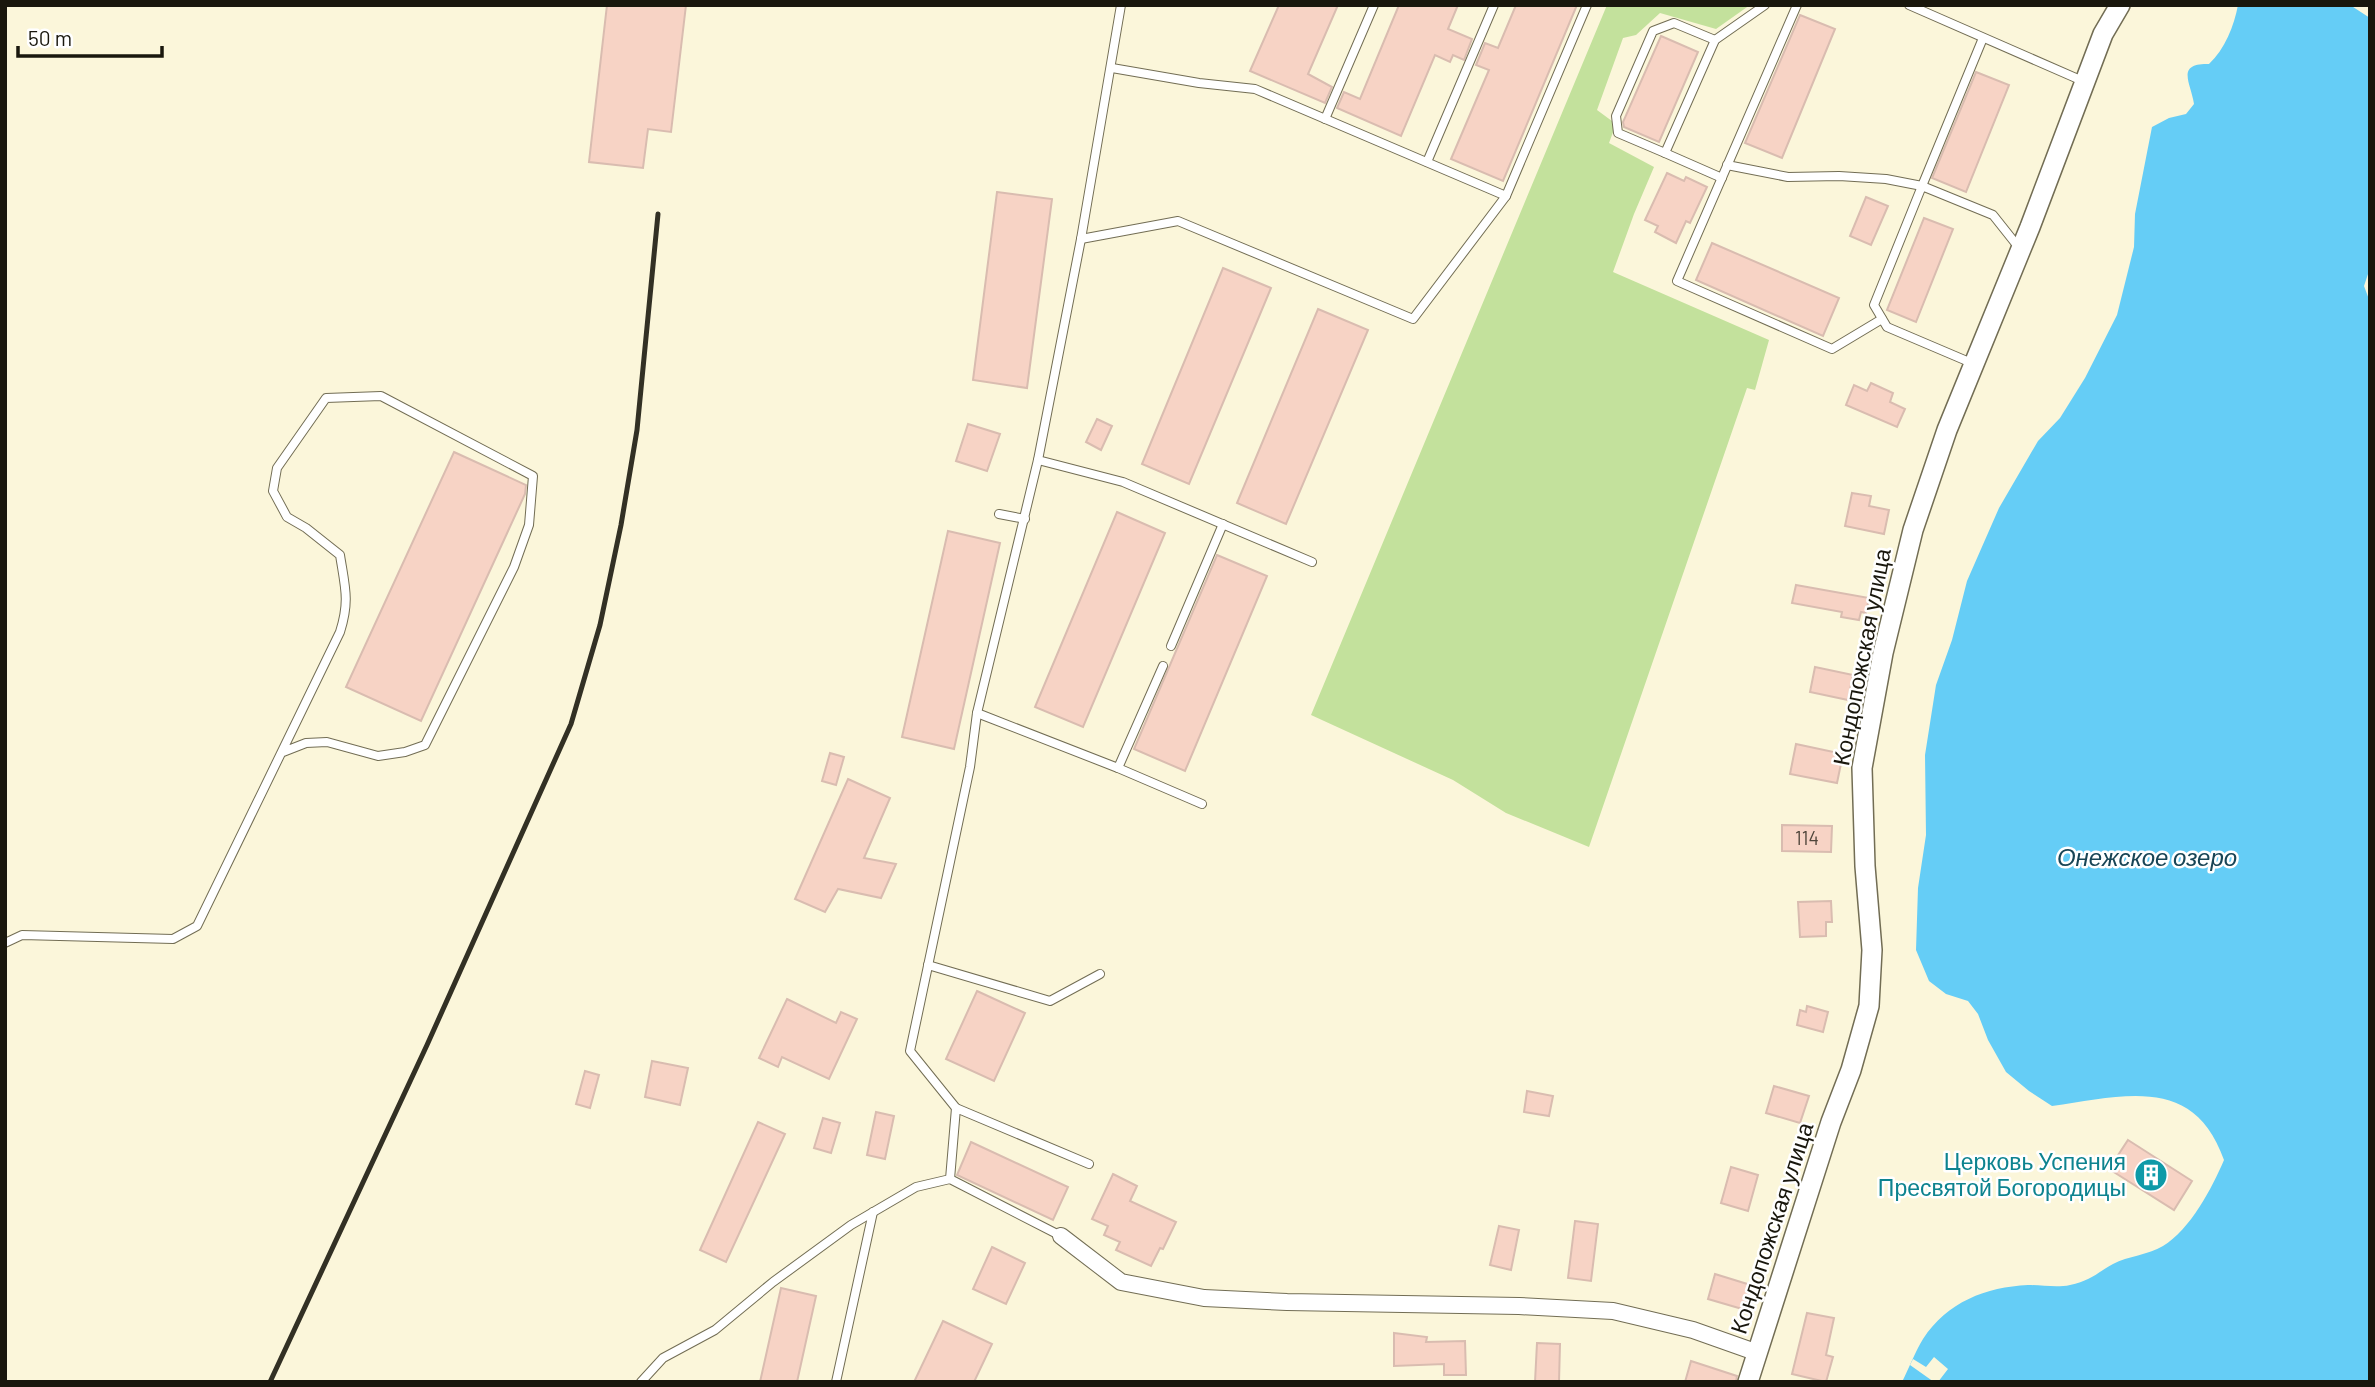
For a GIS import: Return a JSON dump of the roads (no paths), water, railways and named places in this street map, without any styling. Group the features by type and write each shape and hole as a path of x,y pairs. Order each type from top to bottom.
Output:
{"street":[{"name":"Кондопожская улица","path":"1748,1382 1869,1006 1872,950 1865,866 1862,768 1883,653 1913,530 1947,430 2021,250 2103,34 2120,5"},
{"path":"1061,1236 1121,1282 1204,1298 1613,1311 1693,1330 1758,1353"}],"lane":[{"path":"1089,1164 956,1108 911,1051 970,767 977,713 1038,460 1081,239 1121,5"},
{"path":"1325,119 1374,5"},
{"path":"1427,162 1493,5"},
{"path":"1081,239 1178,221 1413,319 1506,196 1587,5"},
{"path":"1665,153 1714,40 1765,5"},
{"path":"1797,5 1677,281 1832,349 1882,319"},
{"path":"1909,5 2085,82"},
{"path":"1714,40 1674,23 1653,31 1616,116 1618,133 1722,178"},
{"path":"1974,364 1887,327 1874,306 1983,38"},
{"path":"1112,68 1199,83 1255,89 1506,196"},
{"path":"1727,165 1788,177 1874,178 1923,186 1993,215 2021,250"},
{"path":"5,943 22,935 173,939 197,926 340,632 347,603 340,555 306,528 287,517 273,491 277,468 326,398 381,396 533,476 529,525 514,567 425,745 405,752 378,755 327,741 306,743 283,752"},
{"path":"1038,460 1123,482 1312,562"},
{"path":"999,514 1025,519"},
{"path":"1171,646 1223,524"},
{"path":"1118,768 1163,666"},
{"path":"977,713 1202,804"},
{"path":"928,965 1050,1001 1100,974"},
{"path":"950,1179 956,1108"},
{"path":"641,1382 663,1358 715,1329 773,1282 851,1225 916,1187 950,1179 1061,1236"},
{"path":"836,1382 873,1212"}],"water":[{"name":"Онежское озеро","path":"2238,5 2350,5 2370,18 2370,268 2364,286 2370,302 2370,1382 1902,1382 1920,1344 1933,1326 1956,1306 1969,1299 2012,1286 2060,1286 2077,1283 2119,1261 2163,1246 2191,1219 2207,1195 2224,1160 2211,1133 2194,1114 2175,1102 2130,1096 2052,1106 2029,1091 2006,1072 1988,1040 1978,1014 1968,1001 1946,994 1929,981 1916,950 1918,888 1926,835 1925,755 1936,685 1952,640 1967,581 1999,508 2038,441 2060,418 2085,378 2117,315 2134,247 2135,214 2152,127 2169,118 2186,114 2194,104 2188,82 2189,71 2192,67 2209,64 2220,51 2231,29"}],"railway":[{"path":"270,1382 427,1045 571,724 600,625 621,525 637,430 658,214"}],"place":[{"name":"Церковь Успения Пресвятой Богородицы","path":"2151,1175"}]}
